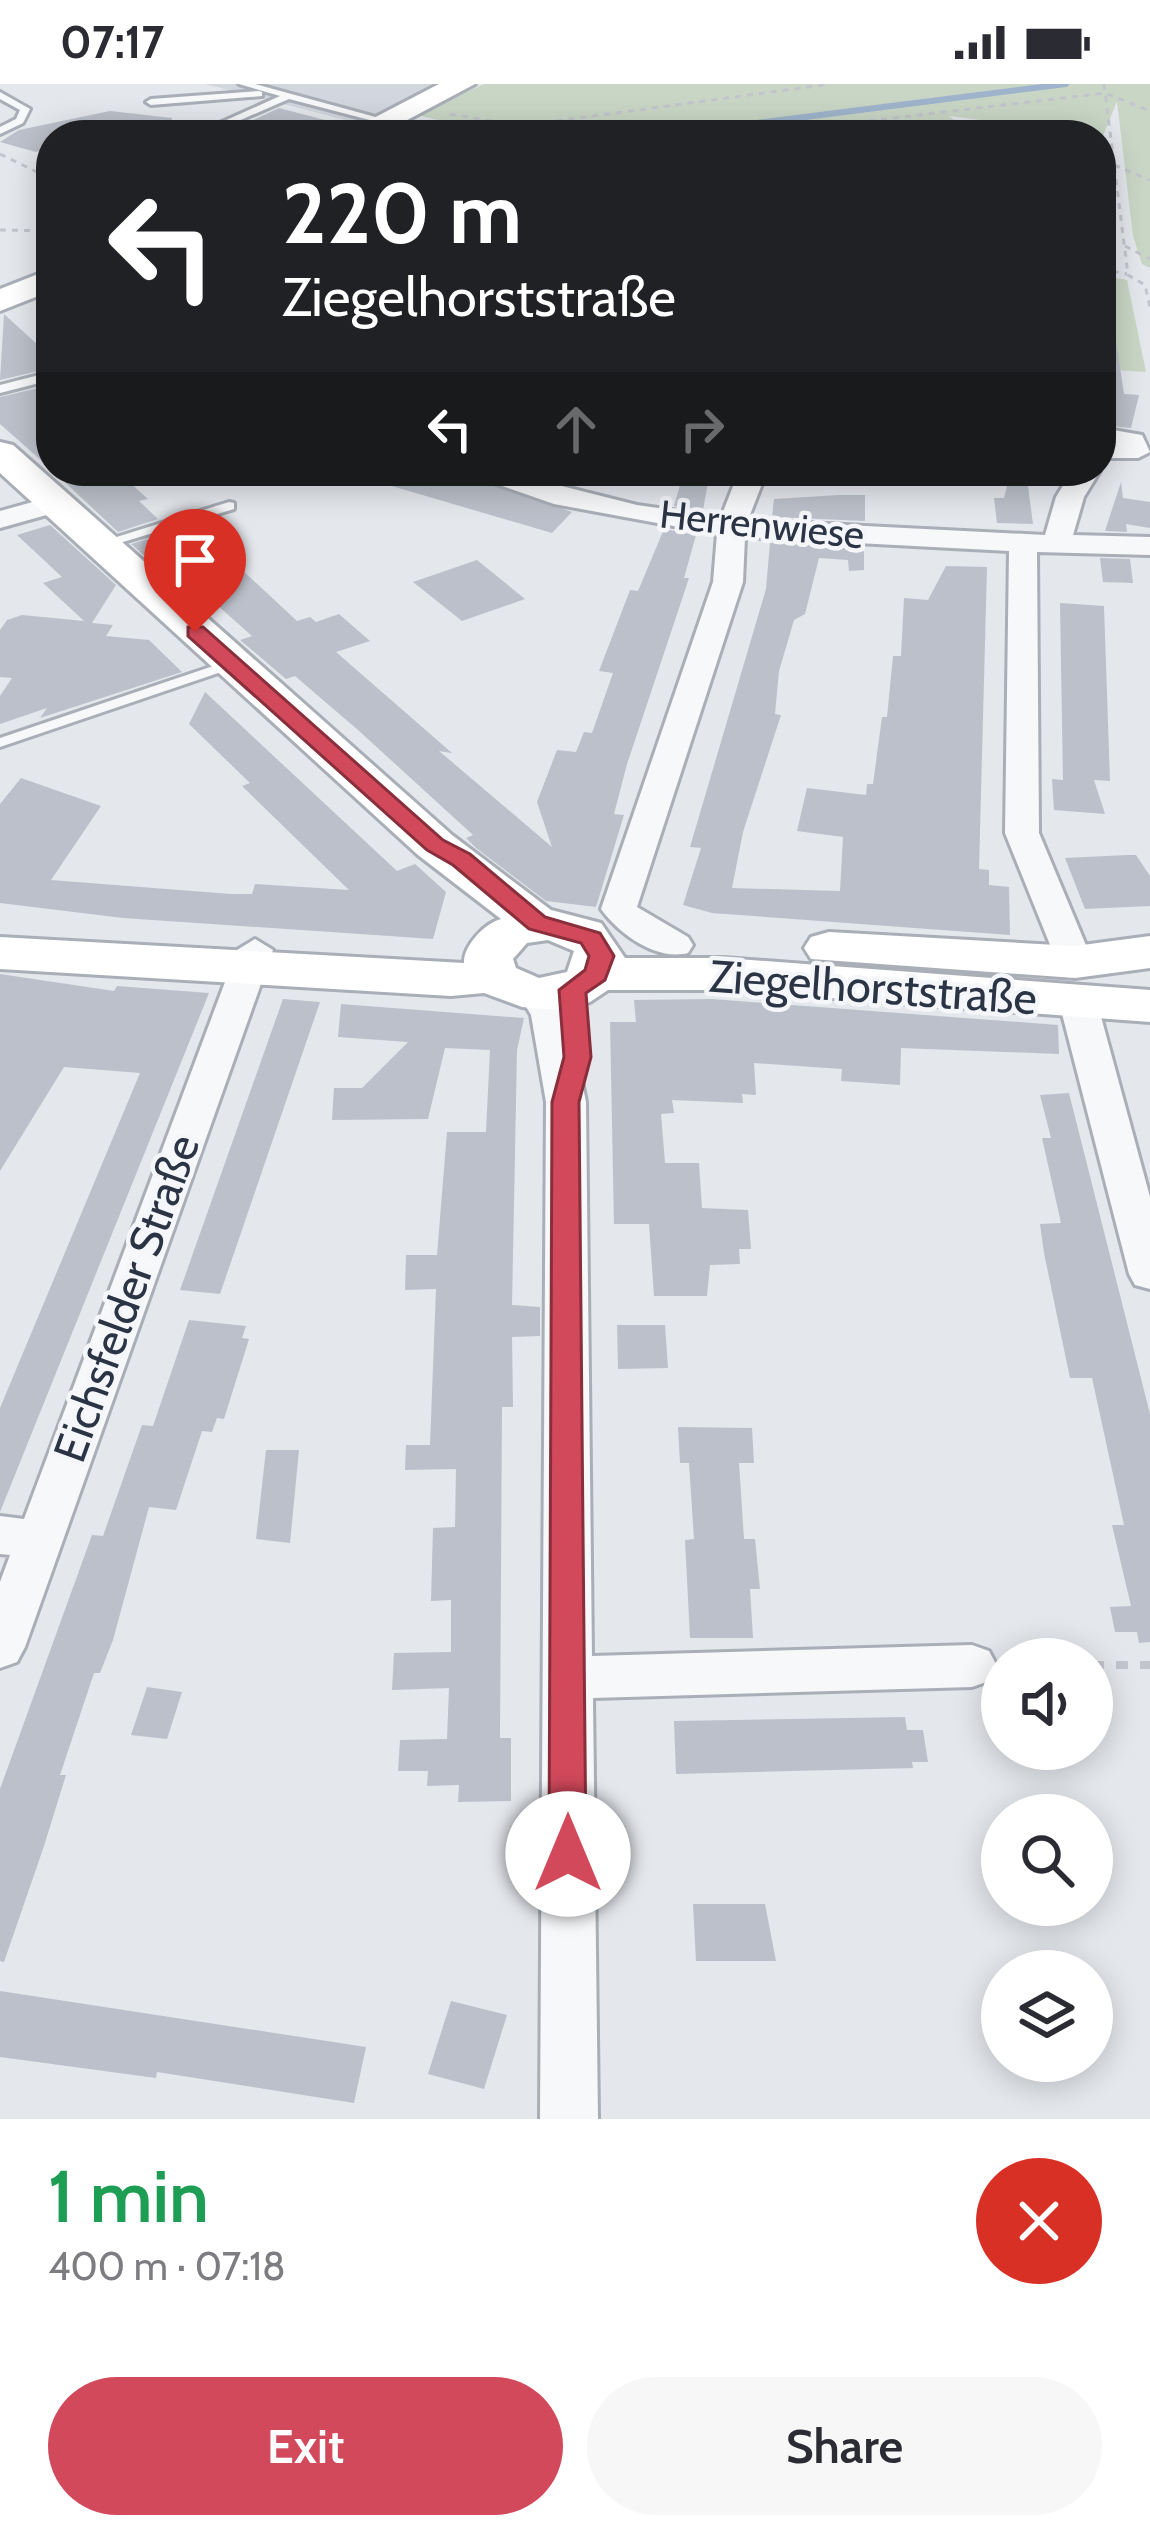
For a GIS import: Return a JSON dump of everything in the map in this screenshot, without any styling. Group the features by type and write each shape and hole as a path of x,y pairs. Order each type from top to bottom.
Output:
{"street":[{"path":"389,120 461,84"},
{"path":"0,301 36,285"},
{"path":"0,453 36,483"},
{"path":"39,486 435,845 444,864 550,956 752,943 1077,982 1150,975"},
{"name":"Herrenwiese","path":"524,486 562,497 732,525 1150,546"},
{"path":"569,2119 566,1102 550,1016 550,956 728,582 732,525 747,486"},
{"path":"1057,543 1077,486"},
{"path":"0,520 58,502"},
{"path":"1023,542 1022,833 1077,982 1150,1274"},
{"name":"Ziegelhorststraße","path":"0,925 251,960 451,980 550,956 724,974 1077,982 1150,1006"},
{"path":"1077,982 1150,952"},
{"name":"Ziegelhorststraße","path":"0,953 251,960"},
{"name":"Eichsfelder Straße","path":"0,1647 19,1537 251,960"},
{"path":"567,1678 972,1666"}],"lane":[{"path":"244,84 377,120"},
{"path":"151,102 269,93"},
{"path":"0,95 19,101 26,110 20,121 0,131"},
{"path":"234,120 286,98"},
{"path":"0,389 36,380"},
{"path":"101,544 229,506"},
{"path":"148,587 220,564"},
{"path":"0,743 231,664"}],"path":[{"path":"563,120 830,84"},
{"path":"1104,84 1108,120"},
{"path":"877,120 1105,93 1148,108"},
{"path":"417,105 483,120"},
{"path":"458,120 465,117"},
{"path":"0,154 36,172"},
{"path":"1116,166 1150,180"},
{"path":"1116,181 1128,274"},
{"path":"0,230 36,231"},
{"path":"1124,246 1150,259"},
{"path":"1116,272 1148,285 1150,308"},
{"path":"1113,1665 1150,1665"}],"shaded area":[{"path":"205,84 440,84 363,120 345,120"}],"green space":[{"path":"484,84 1150,84 1150,268 1142,264 1133,236 1117,101 1109,120 949,116 954,120 437,120 417,115"},
{"path":"1116,278 1127,280 1146,372 1116,370"}],"building":[{"path":"279,108 325,120 253,120"},
{"path":"110,111 172,118 172,120 67,120"},
{"path":"36,126 36,152 0,142"},
{"path":"4,314 36,343 36,372 0,380"},
{"path":"1116,342 1124,394 1139,395 1131,428 1116,426"},
{"path":"36,389 36,456 0,424 0,397"},
{"path":"1121,482 1123,498 1150,502 1150,528 1126,524 1127,532 1105,531"},
{"path":"69,486 134,486 148,499 139,501 158,519 118,532"},
{"path":"392,486 498,486 572,512 552,533"},
{"path":"680,486 707,486 703,510 674,506"},
{"path":"1007,486 1028,486 1033,524 997,523 994,498 1004,498"},
{"path":"865,495 865,521 772,517 774,499"},
{"path":"50,525 116,585 92,623 113,625 106,636 149,640 182,672 40,718 47,708 0,724 0,696 12,678 0,677 0,630 7,620 22,615 84,621 43,583 62,577 17,535"},
{"path":"664,529 696,535 684,578 689,578 627,764 614,814 624,815 596,907 546,901 476,848 466,838 473,835 358,730 295,676 286,679 240,640 252,636 207,596 194,600 179,586 227,571 232,563 227,556 297,621 310,617 316,622 339,614 370,641 336,652 452,753 439,751 552,847 537,802 557,750 576,752 584,732 592,733 613,673 599,671 630,590 638,591"},
{"path":"172,532 205,561 165,574 131,544"},
{"path":"770,543 864,548 864,570 849,571 848,560 819,558 805,614 794,620 779,671 775,714 781,715 743,832 732,888 840,891 843,837 797,831 807,788 866,795 867,784 873,784 882,717 887,717 893,656 901,656 904,598 928,600 946,566 987,567 979,869 989,870 989,885 1009,887 1010,935 712,913 683,905 701,848 690,847 766,589"},
{"path":"1100,558 1130,559 1133,583 1103,582"},
{"path":"477,560 525,599 462,621 413,582"},
{"path":"1060,603 1104,606 1110,781 1094,780 1105,814 1054,810 1052,779 1063,780"},
{"path":"205,692 397,871 415,864 446,892 433,939 123,918 0,903 0,804 21,778 101,806 51,880 231,894 252,894 255,884 349,890 242,786 250,783 189,724"},
{"path":"1136,855 1150,876 1150,906 1085,909 1065,858"},
{"path":"0,974 114,991 117,986 209,993 0,1512 0,1408 140,1073 64,1067 0,1171"},
{"path":"283,999 320,1002 220,1294 180,1290"},
{"path":"712,999 1058,1025 1059,1054 901,1048 900,1085 841,1081 842,1069 754,1063 756,1095 742,1094 743,1103 672,1100 674,1113 661,1114 665,1163 699,1163 702,1208 748,1210 751,1249 739,1249 740,1264 710,1265 707,1296 654,1296 649,1224 614,1224 610,1022 636,1022 634,1000"},
{"path":"341,1004 524,1018 517,1050 512,1305 540,1307 540,1336 512,1337 513,1407 502,1407 500,1738 511,1738 511,1801 458,1802 459,1785 427,1786 428,1771 398,1771 400,1740 447,1739 449,1688 392,1690 394,1653 451,1652 451,1600 431,1601 433,1528 455,1527 456,1469 405,1470 406,1445 430,1445 436,1289 405,1290 406,1255 437,1255 447,1132 486,1132 490,1050 445,1048 428,1119 332,1120 334,1088 362,1088 408,1042 338,1037"},
{"path":"1069,1093 1150,1414 1150,1642 1139,1643 1137,1632 1115,1632 1110,1607 1131,1606 1112,1525 1124,1525 1092,1378 1070,1378 1044,1253 1040,1224 1061,1223 1042,1138 1051,1138 1040,1095"},
{"path":"189,1320 246,1326 242,1338 249,1339 224,1419 217,1418 212,1432 202,1431 176,1510 149,1507 113,1640 100,1673 94,1673 60,1775 66,1775 44,1846 4,1962 0,1961 0,1789 92,1535 103,1536 142,1425 153,1426"},
{"path":"617,1325 665,1325 668,1368 618,1369"},
{"path":"678,1427 752,1428 754,1463 739,1463 744,1539 755,1539 760,1589 750,1589 753,1638 690,1638 685,1540 694,1539 689,1463 680,1463"},
{"path":"266,1450 299,1450 290,1543 256,1539"},
{"path":"147,1687 182,1692 167,1739 131,1735"},
{"path":"905,1717 907,1730 923,1730 928,1762 912,1762 913,1768 676,1774 674,1721"},
{"path":"693,1904 765,1904 776,1961 696,1961"},
{"path":"0,1991 366,2047 354,2103 157,2072 156,2078 0,2057"},
{"path":"451,2001 507,2015 484,2089 428,2074"}],"waterway":[{"path":"781,120 1066,84"}],"route":[{"path":"195,632 435,845 461,860 538,924 561,925 591,938 602,956 596,974 572,990 578,1057 566,1102 568,1854"}]}
